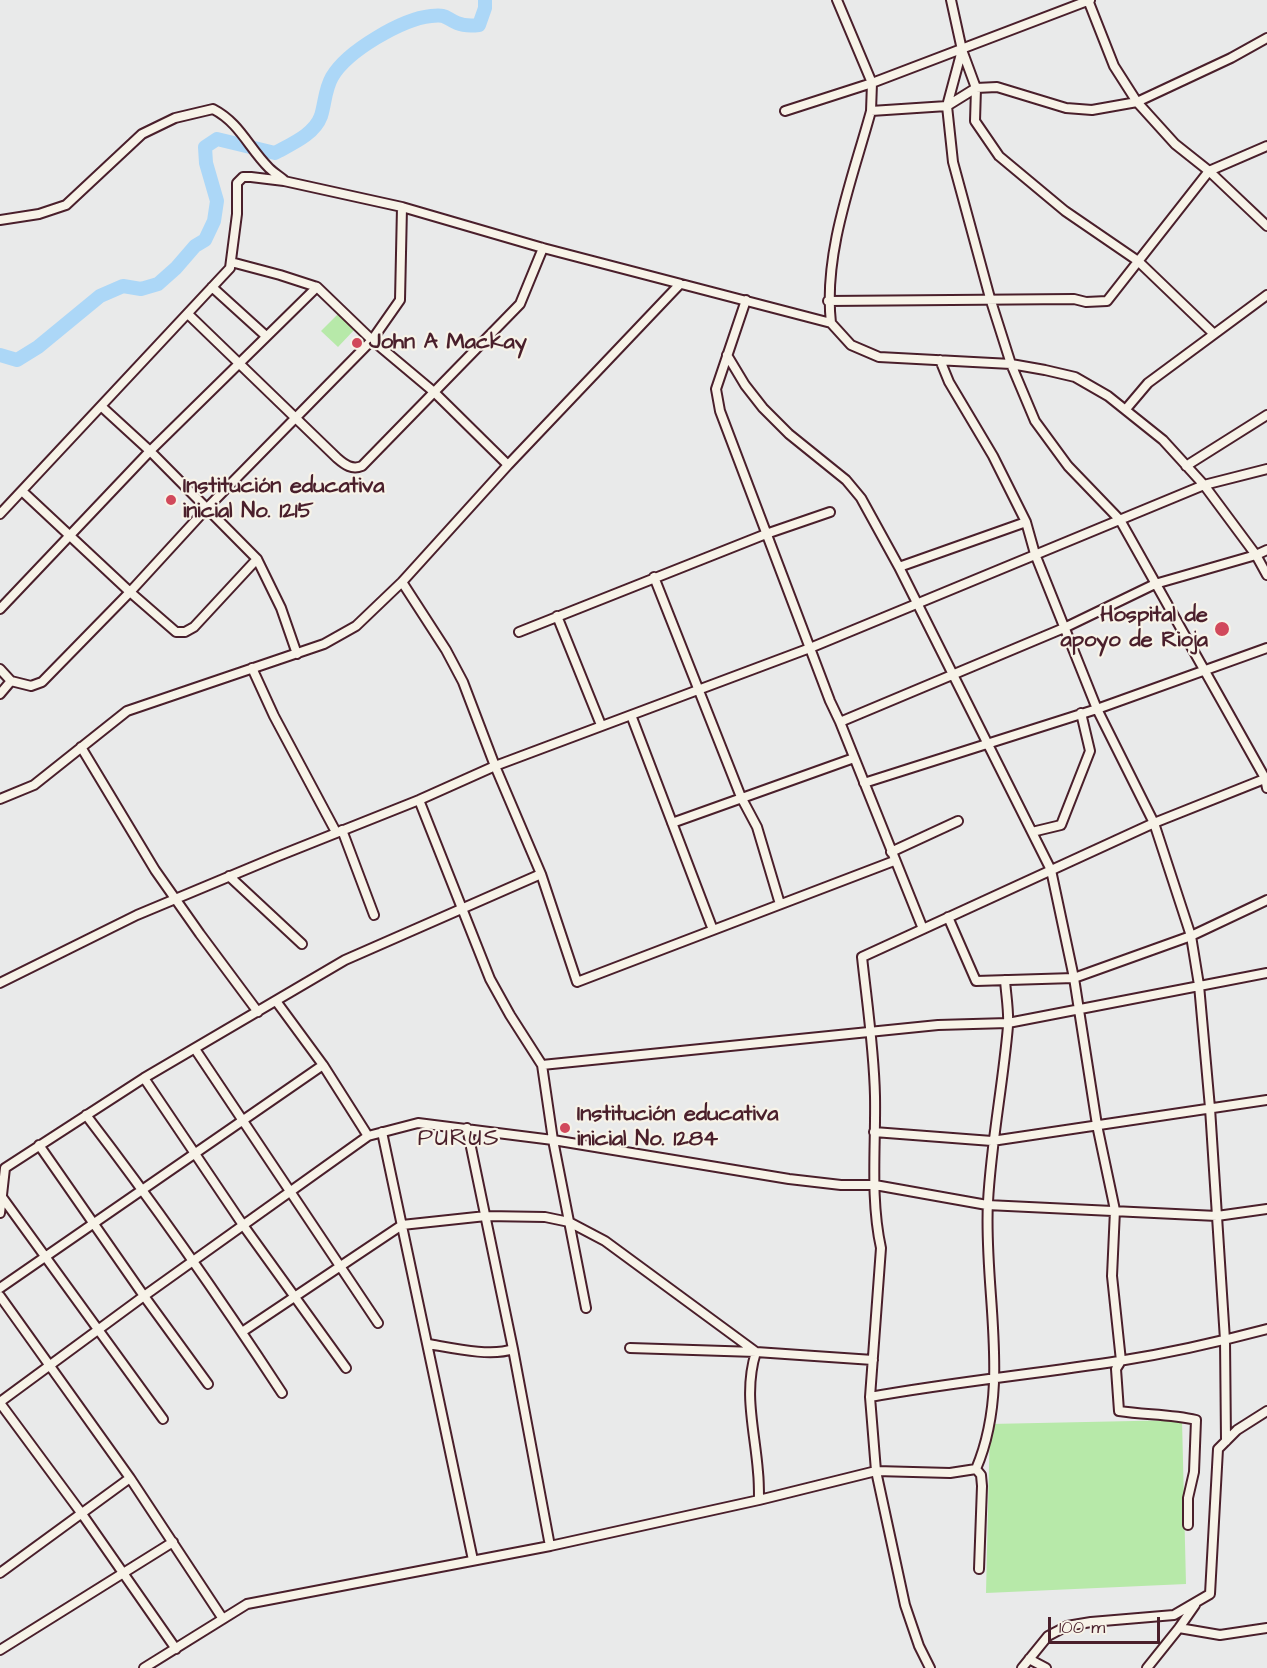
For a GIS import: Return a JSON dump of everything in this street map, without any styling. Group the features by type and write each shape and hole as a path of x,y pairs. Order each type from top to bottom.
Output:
{"street":[{"path":"831,323 828,301 835,243 871,111 872,83 837,0"},
{"path":"951,0 962,50 976,88 975,121 999,156 1065,211 1138,261 1214,334"},
{"path":"785,111 872,83 1089,0 1114,66 1137,102 1175,144 1209,171 1267,226"},
{"path":"871,111 946,106 976,88 997,87 1066,108 1092,110 1137,102 1231,58 1267,38"},
{"path":"962,50 946,106 953,162 990,298 1011,364 1035,421 1068,466 1120,520 1266,778 1267,788"},
{"path":"0,220 39,214 66,205 142,134 175,118 213,109 226,116 268,167 284,180"},
{"path":"828,301 990,298 1074,298 1086,303 1107,301 1209,171 1267,146"},
{"path":"0,514 230,268 237,214 237,183 243,177 251,177 284,180 402,207 543,248 831,323 851,345 879,357 1011,364 1075,377 1108,396 1163,440 1204,485 1256,555 1267,575"},
{"path":"0,669 11,681 31,686 42,682 130,592 207,508 372,340 400,300 402,207"},
{"path":"188,314 295,419 344,464 354,468 362,466 520,304 543,248"},
{"path":"231,262 316,287 372,340 434,392 508,465"},
{"path":"0,799 34,785 127,711 297,654 340,637 356,626 402,582 508,465 680,284"},
{"path":"212,287 266,336"},
{"path":"0,609 150,451 316,287"},
{"path":"1126,409 1148,383 1267,295"},
{"path":"746,300 716,388 720,411 830,701 923,929"},
{"path":"728,355 745,385 763,408 789,434 846,480 861,498 918,603 952,676 1051,870 1074,978 1097,1125 1115,1210 1112,1276 1120,1360 1116,1370 1119,1411 1196,1420 1194,1472 1188,1498 1188,1525"},
{"path":"940,360 949,382 993,456 1026,522 1035,554 1096,709 1154,823 1191,936 1199,985 1210,1108 1225,1340 1226,1441"},
{"path":"102,407 150,451 257,559 281,608 297,654"},
{"path":"1186,466 1267,415"},
{"path":"0,983 137,915 419,800 495,766 810,648 1204,485 1267,469"},
{"path":"22,491 176,632 191,630 257,559"},
{"path":"519,632 654,577 830,512"},
{"path":"899,567 1026,522"},
{"path":"840,722 1064,628 1155,584 1267,550"},
{"path":"654,577 741,797 757,827 780,904"},
{"path":"402,582 446,650 472,703 495,766 542,874 577,982 894,861"},
{"path":"557,616 601,725"},
{"path":"864,783 1096,709 1267,648"},
{"path":"252,668 274,716 339,831 374,915"},
{"path":"0,694 11,681"},
{"path":"1032,832 1060,825 1090,751 1081,713"},
{"path":"631,715 713,930"},
{"path":"81,747 155,870 258,1012"},
{"path":"672,823 854,758"},
{"path":"930,1668 919,1646 905,1605 876,1471 870,1397 881,1248 876,1228 875,1096 862,957 1154,823 1266,778"},
{"path":"419,800 490,979 542,1065 553,1140 586,1308"},
{"path":"891,852 958,821"},
{"path":"0,1213 5,1168 144,1078 345,960 542,874"},
{"path":"229,876 302,944"},
{"path":"948,917 976,981 1074,978 1191,936 1267,900"},
{"path":"542,1065 870,1031 938,1025 1008,1023 1267,973"},
{"path":"976,1469 986,1439 994,1377 987,1205 992,1141 1008,1023 1005,980"},
{"path":"276,1001 323,1065 368,1136"},
{"path":"195,1049 378,1323"},
{"path":"0,1288 323,1065"},
{"path":"144,1078 243,1225 346,1368"},
{"path":"874,1132 992,1141 1267,1100"},
{"path":"86,1115 143,1190 242,1332 282,1394"},
{"path":"176,1649 82,1514 0,1403 144,1296 368,1136 417,1123 467,1128 779,1178 841,1185 875,1185 987,1205 1217,1216 1267,1209"},
{"path":"467,1128 513,1349 550,1546"},
{"path":"382,1132 473,1560"},
{"path":"39,1145 208,1384"},
{"path":"2,1197 163,1419"},
{"path":"242,1332 402,1225 486,1216 545,1217 569,1222 605,1241 756,1352"},
{"path":"0,1296 130,1478 223,1619"},
{"path":"870,1397 932,1385 1120,1360 1225,1340 1267,1329"},
{"path":"428,1344 478,1351 506,1352 513,1349"},
{"path":"630,1348 756,1352 873,1360"},
{"path":"756,1352 750,1371 752,1433 759,1473 759,1500"},
{"path":"1022,1668 1048,1636 1067,1626 1174,1615 1210,1594 1218,1449 1237,1430 1267,1411"},
{"path":"144,1668 247,1604 550,1546 759,1500 876,1471 950,1473 976,1469"},
{"path":"976,1469 981,1474 982,1486 979,1569"},
{"path":"0,1574 130,1478"},
{"path":"0,1650 173,1542"},
{"path":"1147,1668 1197,1602"},
{"path":"1179,1628 1220,1635 1267,1628"},
{"path":"1029,1659 1046,1668"}],"green space":[{"path":"339,313 355,329 338,347 321,331"},
{"path":"1182,1420 1186,1584 986,1593 990,1424"}],"waterway":[{"path":"0,355 17,360 38,347 100,296 123,286 141,289 158,284 195,246 205,240 214,221 217,201 206,163 205,147 217,139 275,153 301,138 318,123 332,77 339,67 362,47 391,30 419,18 443,16 462,25 479,25 485,8 485,0"}],"place":[{"name":"John A Mackay","path":"357,343"},
{"name":"Institución educativa inicial No. 1215","path":"171,500"},
{"name":"Hospital de apoyo de Rioja","path":"1222,629"},
{"name":"Institución educativa inicial No. 1284","path":"565,1128"}],"district":[{"name":"PURUS","path":"459,1140"}]}
